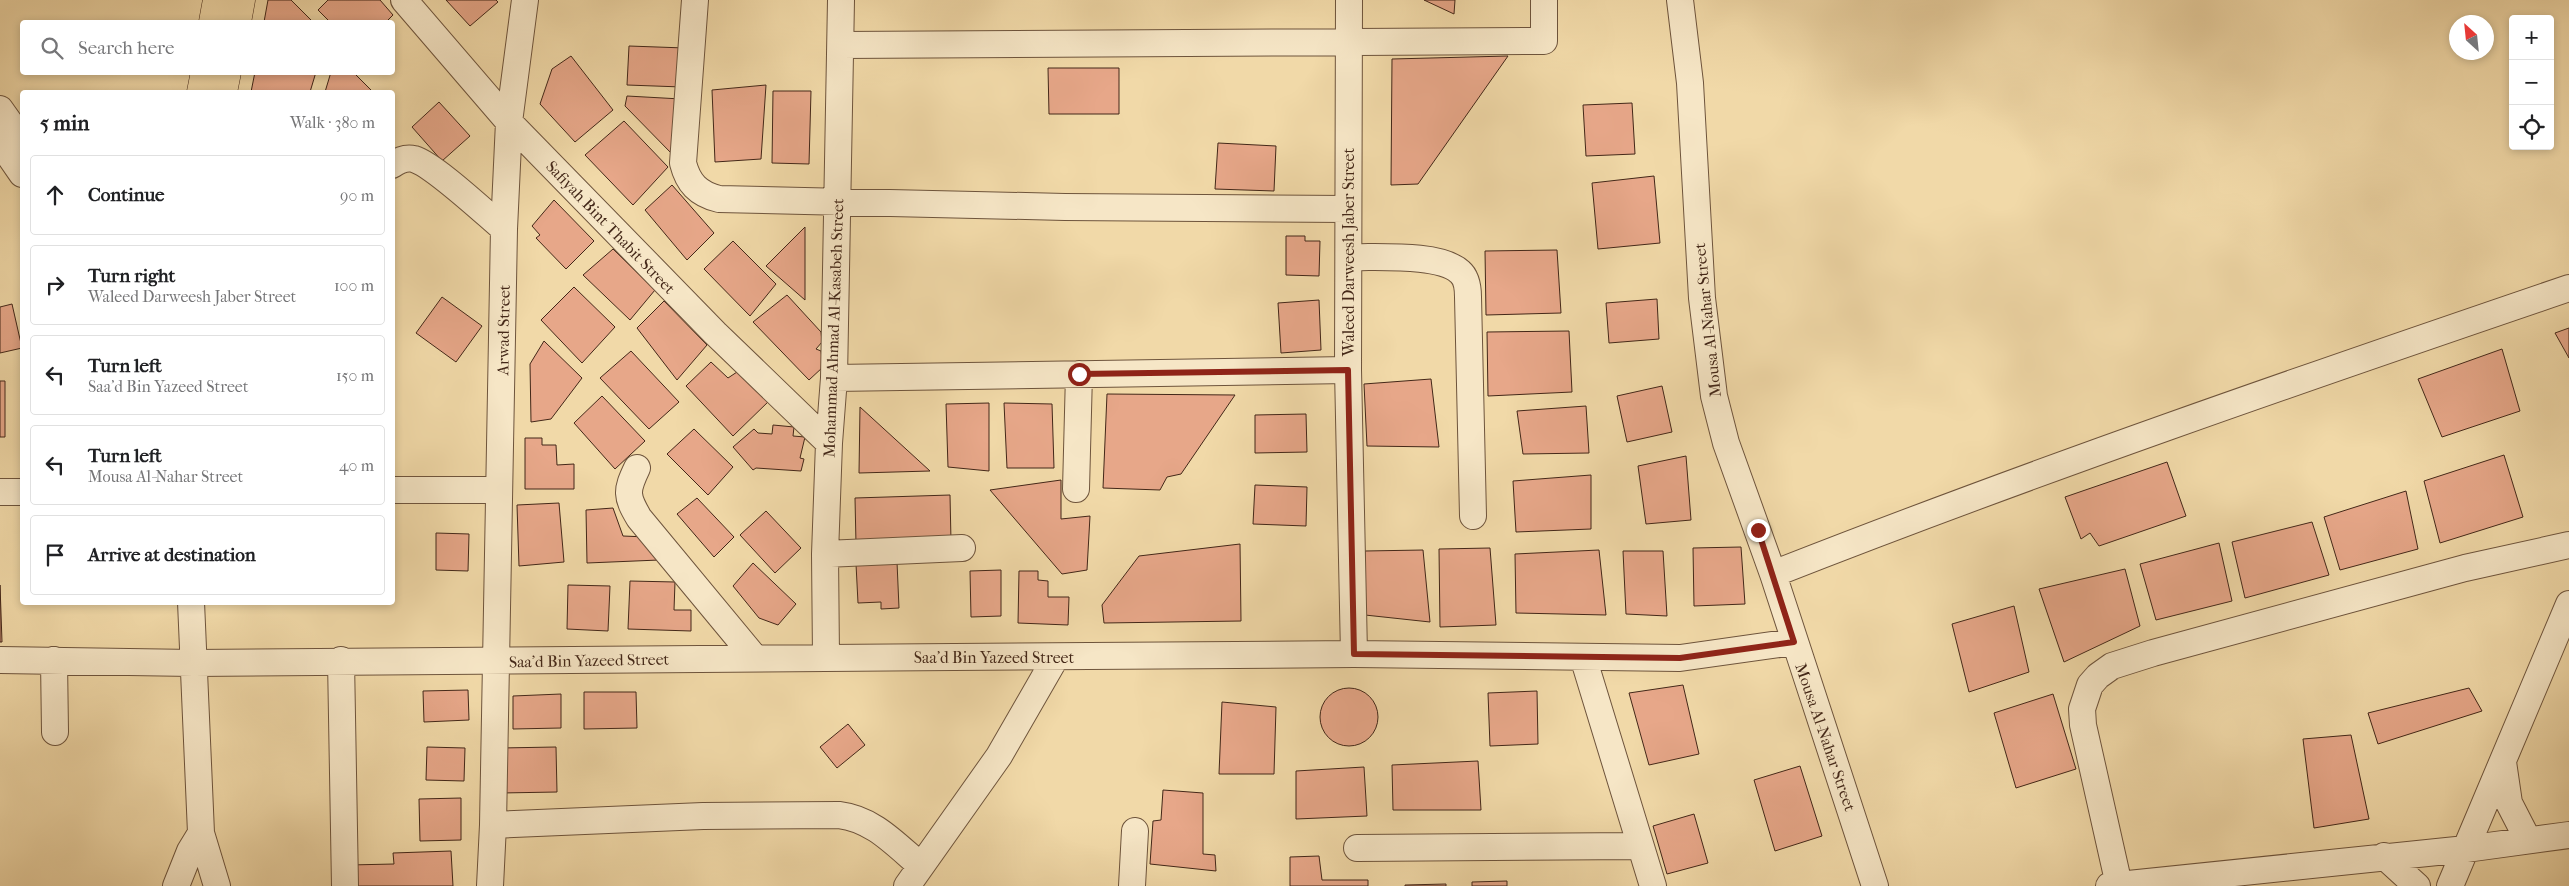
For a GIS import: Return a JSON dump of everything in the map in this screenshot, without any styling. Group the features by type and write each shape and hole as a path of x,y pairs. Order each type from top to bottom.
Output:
{"main road":[{"path":"213,20 217,0"},
{"path":"237,20 242,0"},
{"path":"201,90 204,75"},
{"path":"224,90 227,75"}],"street":[{"name":"Safiyah Bint Thabit Street","path":"404,0 509,122 714,334 829,443"},
{"name":"Arwad Street","path":"490,886 493,825 504,229 509,122 525,0"},
{"path":"695,0 682,163 693,186 706,196 719,199 838,200 1065,207 1348,209"},
{"name":"Mohammad Ahmad Al-Kasabeh Street","path":"826,657 826,554 829,443 834,378 841,0"},
{"name":"Waleed Darweesh Jaber Street","path":"1349,0 1348,370 1354,654"},
{"path":"841,45 1544,41 1544,0"},
{"name":"Mousa Al-Nahar Street","path":"1680,0 1690,83 1702,298 1714,396 1726,443 1773,574 1875,886"},
{"path":"0,109 20,137"},
{"path":"0,142 20,171"},
{"path":"395,164 407,158 416,159 435,171 504,229"},
{"path":"1349,258 1436,262 1453,267 1464,277 1468,286 1473,516"},
{"path":"1773,574 1899,524 2102,450 2569,288"},
{"path":"834,378 1348,370"},
{"path":"1076,489 1079,374"},
{"path":"637,468 628,493 629,502 638,518 755,658"},
{"path":"395,490 498,490"},
{"path":"0,492 20,492"},
{"path":"2569,545 2465,568 2162,650 2112,666 2098,676 2090,685 2084,697 2083,725 2114,885 2384,856 2466,850 2528,840 2569,836"},
{"path":"826,554 962,548"},
{"path":"2450,886 2569,604"},
{"path":"191,605 201,833 217,886"},
{"name":"Saa'd Bin Yazeed Street","path":"0,660 193,663 342,660 496,661 1354,654 1680,658 1794,642"},
{"path":"1583,656 1639,846 1653,886"},
{"path":"493,825 703,816 839,815 855,817 871,824 914,876 999,756 1056,657"},
{"path":"54,660 55,732"},
{"path":"342,660 346,886"},
{"path":"2503,762 2509,803 2517,822 2528,840"},
{"path":"1132,886 1135,831"},
{"path":"176,886 190,850 201,833"},
{"path":"1357,848 1639,846"},
{"path":"2384,856 2417,886"}],"building":[{"path":"268,0 291,0 311,20 264,20"},
{"path":"328,0 380,0 393,15 388,20 328,20 318,10"},
{"path":"446,0 496,0 498,2 470,26"},
{"path":"1424,0 1455,0 1454,14"},
{"path":"629,46 685,48 682,87 627,85"},
{"path":"571,56 613,110 575,142 540,104 552,69"},
{"path":"1508,56 1418,184 1391,185 1392,59"},
{"path":"1048,68 1119,68 1119,114 1049,114"},
{"path":"254,75 315,75 311,90 251,90"},
{"path":"330,75 356,75 371,90 326,90"},
{"path":"766,85 761,159 715,162 712,90"},
{"path":"773,91 811,91 809,164 772,163"},
{"path":"627,96 681,99 672,154 625,106"},
{"path":"439,102 470,136 442,161 412,127"},
{"path":"1632,103 1635,154 1586,156 1583,105"},
{"path":"624,121 668,167 633,205 585,155"},
{"path":"1218,143 1276,146 1274,191 1215,189"},
{"path":"1654,176 1660,243 1598,249 1592,183"},
{"path":"672,185 714,233 687,260 645,210"},
{"path":"554,200 594,241 566,269 536,238 540,235 532,226"},
{"path":"805,227 805,300 766,266"},
{"path":"1286,236 1305,236 1305,241 1320,241 1319,276 1286,275"},
{"path":"733,241 776,284 750,316 704,269"},
{"path":"613,249 655,290 630,320 583,275"},
{"path":"1557,250 1561,313 1486,315 1485,251"},
{"path":"574,287 615,327 582,363 541,320"},
{"path":"787,295 821,332 822,342 816,349 821,351 823,367 809,380 753,322"},
{"path":"442,297 482,326 456,362 416,333"},
{"path":"1657,299 1659,339 1609,343 1606,303"},
{"path":"1319,300 1321,350 1281,353 1278,303"},
{"path":"664,301 707,345 677,380 637,328"},
{"path":"12,304 20,339 20,348 0,353 0,307"},
{"path":"2569,328 2569,358 2555,333"},
{"path":"1569,331 1572,392 1488,396 1487,332"},
{"path":"544,341 582,378 551,419 531,422 530,364"},
{"path":"2502,349 2520,411 2442,437 2418,379"},
{"path":"631,351 679,402 649,429 600,378"},
{"path":"711,362 728,378 740,370 770,400 733,436 686,386"},
{"path":"1431,379 1439,447 1367,446 1364,384"},
{"path":"0,381 5,381 5,437 0,437"},
{"path":"1662,386 1672,432 1627,442 1617,396"},
{"path":"1107,394 1235,395 1181,474 1167,477 1160,490 1103,488"},
{"path":"602,396 645,441 615,469 574,423"},
{"path":"989,403 989,471 948,467 946,404"},
{"path":"1004,403 1052,404 1054,468 1007,468"},
{"path":"1586,406 1589,453 1523,454 1517,411"},
{"path":"860,407 930,471 859,473"},
{"path":"1306,414 1307,452 1255,453 1255,415"},
{"path":"773,425 794,427 793,436 805,437 800,458 804,459 801,471 756,468 753,470 733,447 754,429 758,433 772,434"},
{"path":"694,429 733,467 708,495 667,454"},
{"path":"525,438 542,438 542,445 556,445 557,465 574,464 574,489 525,489"},
{"path":"2504,455 2523,517 2440,543 2424,481"},
{"path":"1686,456 1691,520 1646,524 1638,466"},
{"path":"2167,462 2186,516 2099,546 2090,533 2081,539 2065,497"},
{"path":"1591,475 1591,529 1516,532 1513,481"},
{"path":"1061,480 1061,519 1090,516 1087,570 1062,574 990,490"},
{"path":"1255,485 1307,487 1306,526 1253,524"},
{"path":"2406,491 2418,549 2340,570 2324,517"},
{"path":"950,495 951,541 856,544 855,498"},
{"path":"697,498 734,537 714,557 677,514"},
{"path":"559,503 564,562 519,566 517,505"},
{"path":"613,508 623,536 647,537 659,560 587,563 586,510"},
{"path":"766,511 801,548 775,573 740,535"},
{"path":"2312,522 2329,575 2245,598 2232,542"},
{"path":"436,533 469,534 468,571 436,570"},
{"path":"2219,543 2232,601 2156,620 2140,564"},
{"path":"1240,544 1241,621 1104,623 1102,605 1139,556"},
{"path":"1741,547 1745,604 1694,606 1693,548"},
{"path":"1490,548 1496,625 1440,627 1439,549"},
{"path":"1423,550 1430,622 1365,615 1365,551"},
{"path":"1599,550 1606,615 1516,613 1515,554"},
{"path":"1623,551 1663,551 1667,616 1626,614"},
{"path":"897,562 899,608 881,609 881,602 858,603 856,564"},
{"path":"753,563 796,604 778,625 759,618 733,586"},
{"path":"2125,569 2140,626 2064,662 2039,589"},
{"path":"1001,570 1001,616 971,617 970,571"},
{"path":"1019,571 1038,571 1038,580 1048,581 1048,597 1069,597 1068,625 1018,623"},
{"path":"630,581 675,582 674,610 691,610 691,631 628,629"},
{"path":"0,585 2,642 0,642"},
{"path":"568,585 610,586 608,631 567,629"},
{"path":"2014,606 2029,672 1969,692 1952,624"},
{"path":"1683,685 1699,754 1649,765 1629,693"},
{"path":"1349,688 1365,693 1373,701 1378,717 1373,733 1365,741 1349,746 1333,741 1325,733 1320,717 1325,701 1333,693"},
{"path":"2469,688 2482,711 2378,744 2368,713"},
{"path":"468,690 469,720 424,722 423,691"},
{"path":"1537,691 1538,744 1490,746 1488,693"},
{"path":"584,692 636,692 637,728 584,729"},
{"path":"561,694 561,728 513,729 513,696"},
{"path":"2053,694 2076,769 2016,788 1994,713"},
{"path":"1222,702 1276,707 1274,774 1219,774"},
{"path":"848,724 865,745 837,768 820,747"},
{"path":"2351,735 2369,819 2314,828 2303,739"},
{"path":"427,747 465,748 464,781 426,780"},
{"path":"556,747 557,792 501,793 500,748"},
{"path":"1478,761 1481,810 1393,810 1392,765"},
{"path":"1800,766 1822,836 1775,851 1754,780"},
{"path":"1364,767 1367,816 1296,819 1296,771"},
{"path":"1163,790 1203,793 1203,854 1215,855 1216,871 1150,864 1153,821 1161,820"},
{"path":"461,798 461,840 420,841 419,799"},
{"path":"1694,814 1708,863 1667,874 1653,826"},
{"path":"451,851 453,886 351,886 349,865 394,864 393,853"},
{"path":"1319,856 1322,880 1368,880 1368,886 1290,886 1290,857"},
{"path":"1507,881 1507,886 1472,886 1472,882"},
{"path":"1446,884 1446,886 1405,886 1405,885"}],"route":[{"path":"1079,374 1348,370 1354,654 1680,658 1794,642 1758,530"}]}
